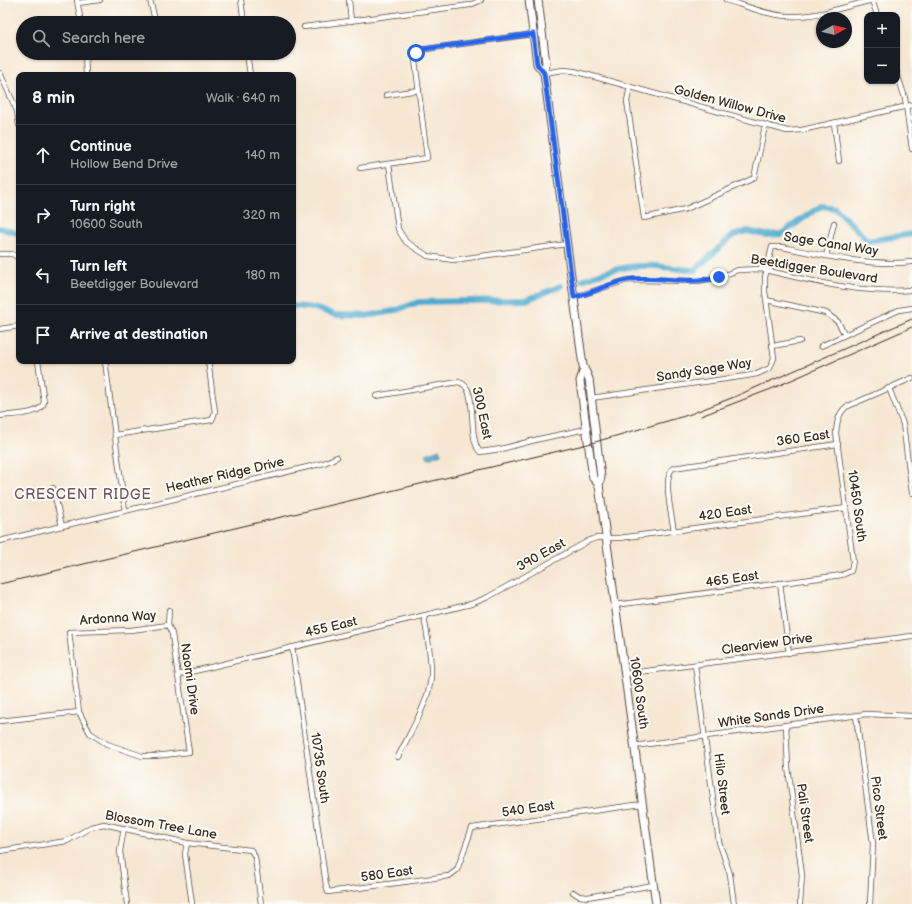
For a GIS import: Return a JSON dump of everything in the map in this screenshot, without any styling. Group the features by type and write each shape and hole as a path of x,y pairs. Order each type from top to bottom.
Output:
{"main road":[{"name":"10600 South","path":"529,0 537,64 544,73"},
{"name":"10600 South","path":"538,0 546,63 544,73 584,369 588,379 591,398 601,477 599,485 656,904"},
{"name":"10600 South","path":"584,369 580,381 586,429 593,478 599,485"}],"street":[{"path":"79,16 78,1 100,0"},
{"path":"150,0 154,16"},
{"path":"241,0 243,16"},
{"path":"348,0 352,21"},
{"path":"304,27 470,5 481,0"},
{"path":"726,0 776,14 793,16 872,0 876,12"},
{"path":"360,168 427,158 415,56 419,50 533,34"},
{"path":"85,60 86,72"},
{"path":"248,60 250,72"},
{"name":"Golden Willow Drive","path":"544,73 563,70 574,71 765,126 792,131 912,105"},
{"path":"0,73 16,109"},
{"path":"900,84 906,107 912,149"},
{"path":"630,87 627,101 644,218 686,209 754,178 765,126"},
{"path":"386,95 419,90"},
{"path":"834,123 839,161"},
{"path":"389,164 398,229 406,242 428,256 453,260 567,244"},
{"path":"826,256 834,223"},
{"name":"Sage Canal Way","path":"772,248 782,247 826,256 877,263 912,262"},
{"name":"Sandy Sage Way","path":"591,398 758,374 768,369 772,364 772,346 765,284 766,270 772,248"},
{"path":"0,254 12,254 16,256"},
{"name":"Beetdigger Boulevard","path":"574,297 628,280 643,279 692,282 711,279 743,269 766,270 846,288 889,291 912,290"},
{"path":"766,300 826,313 838,322 845,335"},
{"path":"821,346 899,310 912,308"},
{"path":"0,329 16,326"},
{"path":"772,346 800,342"},
{"path":"0,416 38,411 41,408 44,402 38,364"},
{"path":"105,364 125,511"},
{"path":"115,435 207,422 213,418 215,412 208,364"},
{"name":"360 East","path":"674,531 667,479 670,470 676,466 838,444 836,427 842,411 851,405 912,378"},
{"name":"300 East","path":"376,396 458,382 463,383 467,386 470,398 474,434 480,452 497,450 586,429"},
{"path":"889,388 903,424 912,493"},
{"name":"10450 South","path":"838,444 853,561 852,571"},
{"name":"Heather Ridge Drive","path":"0,541 324,463 337,457"},
{"path":"53,488 62,526"},
{"name":"420 East","path":"606,538 619,538 846,508"},
{"name":"390 East","path":"488,597 590,540 606,538"},
{"name":"465 East","path":"615,605 842,575 852,571"},
{"path":"780,583 789,652"},
{"name":"455 East","path":"178,675 424,616 471,604 488,597"},
{"name":"Naomi Drive","path":"79,712 90,733 107,744 142,756 189,752 172,634 168,625 169,610"},
{"path":"398,757 426,697 430,682 431,667 424,616"},
{"name":"Ardonna Way","path":"79,712 69,632 131,630 168,625"},
{"name":"Clearview Drive","path":"624,674 912,636"},
{"name":"10735 South","path":"292,647 328,892"},
{"name":"Hilo Street","path":"695,665 719,842 730,874 734,904"},
{"path":"0,721 79,712"},
{"name":"White Sands Drive","path":"634,746 856,716 875,714 912,716"},
{"name":"Pico Street","path":"856,716 873,848 870,904"},
{"name":"Pali Street","path":"786,725 788,767 802,875 800,904"},
{"name":"540 East","path":"449,876 457,870 472,828 642,804"},
{"name":"Blossom Tree Lane","path":"0,851 67,841 98,824 111,824 187,842 252,850 255,857 261,904"},
{"path":"124,828 120,851 128,904"},
{"path":"187,842 185,854 192,904"},
{"name":"580 East","path":"328,892 449,876"},
{"path":"573,892 579,896 588,898 653,885"}],"water":[{"path":"439,449 441,454 428,459 426,454"}],"waterway":[{"path":"582,280 609,271 636,266 655,266 695,270 732,236 747,231 766,235 781,234 821,206 835,208 868,241 912,234"},
{"path":"0,228 16,233"},
{"path":"296,306 314,308 335,315 366,316 394,311 419,302 526,300 561,286"}],"tram line":[{"path":"0,584 588,444 688,415 734,397 912,319"},
{"path":"701,416 771,389 912,327"}],"district":[{"name":"CRESCENT RIDGE","path":"83,494"}],"route":[{"path":"416,53 419,50 424,49 533,34 537,64 544,73 574,297 587,294 614,283 635,279 692,282 719,277"}]}
